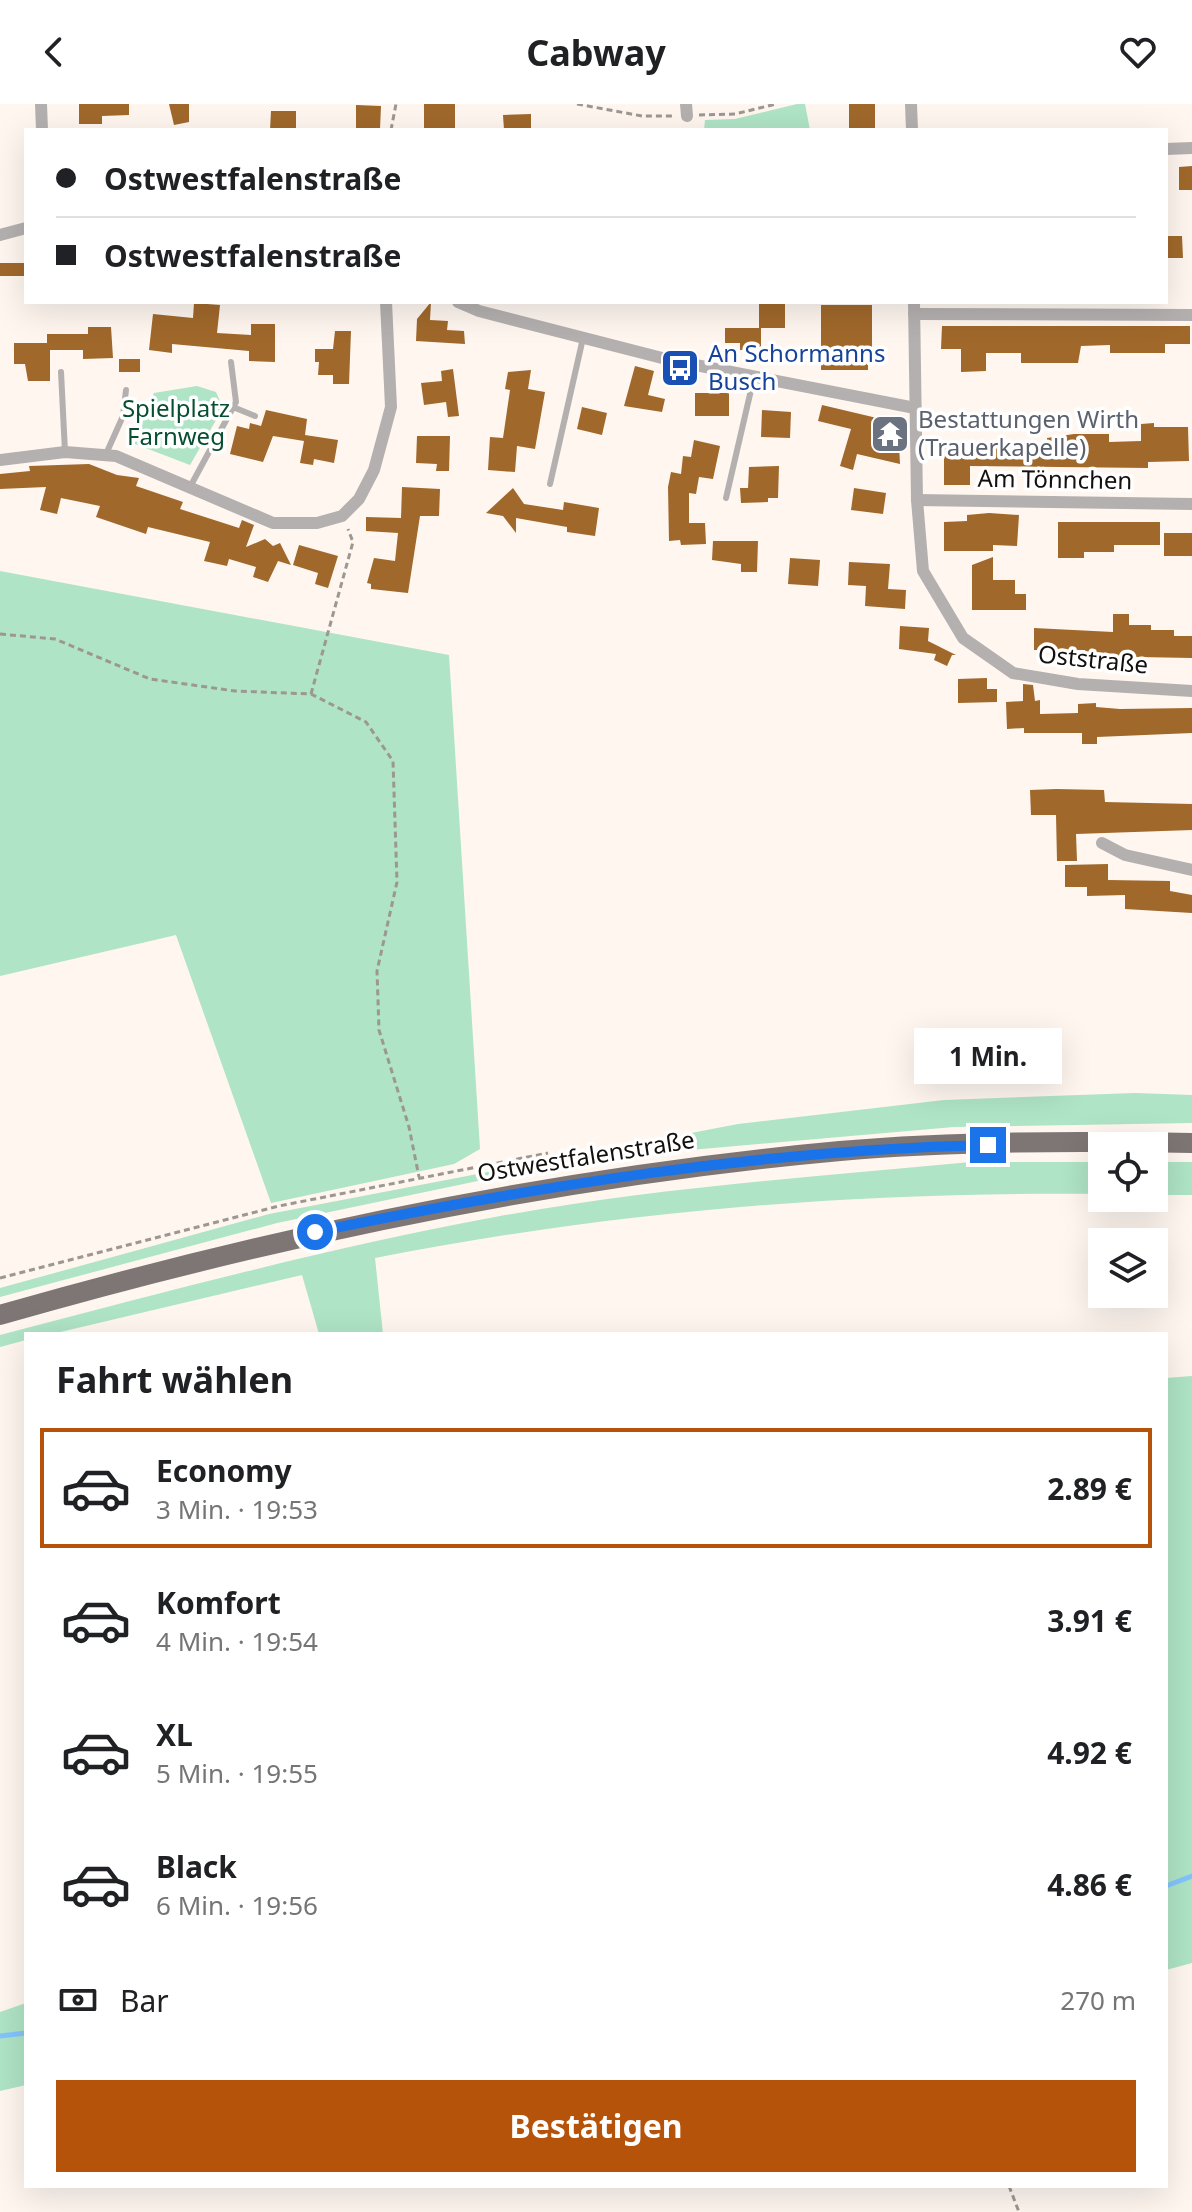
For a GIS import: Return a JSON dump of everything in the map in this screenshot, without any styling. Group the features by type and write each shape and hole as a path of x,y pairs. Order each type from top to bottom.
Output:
{"main road":[{"name":"Ostwestfalenstraße","path":"0,1315 315,1232 524,1192 703,1166 872,1149 1192,1143"}],"street":[{"path":"41,104 42,128"},
{"path":"911,104 912,128"},
{"path":"1168,149 1192,148"},
{"path":"0,235 24,229"},
{"path":"0,460 65,452 106,454 273,523 317,523 342,516 359,499 374,470 391,407 386,304"},
{"path":"465,304 583,338 754,377 915,408"},
{"path":"914,308 1192,315"},
{"name":"Oststraße","path":"914,308 917,500 923,571 963,638 1013,673 1078,684 1192,691"},
{"name":"Am Tönnchen","path":"917,500 1192,504"},
{"path":"1102,843 1125,855 1192,870"}],"lane":[{"path":"550,484 583,338"},
{"path":"189,488 233,407 231,362"},
{"path":"61,372 65,452"},
{"path":"726,498 754,377"},
{"path":"106,454 123,416 126,390"},
{"path":"233,407 255,416"}],"path":[{"path":"391,128 396,104"},
{"path":"311,694 353,542 342,516"},
{"path":"0,634 55,639 150,679 235,691 311,694 366,722 393,761 397,882 377,971 379,1030 409,1127 419,1177"},
{"path":"0,1278 264,1210 548,1153"},
{"path":"1010,2188 1019,2212"}],"green space":[{"path":"805,104 810,128 704,128 705,120 735,119"},
{"name":"Spielplatz Farnweg","path":"197,386 216,392 223,408 190,465 135,444 136,431 154,393"},
{"path":"0,571 449,655 480,1149 454,1164 271,1203 176,935 0,976"},
{"path":"1135,1093 1192,1095 1192,1123 954,1127 622,1156 526,1171 277,1223 0,1297 0,1288 269,1214 738,1124 944,1100"},
{"path":"971,1162 1088,1162 1088,1194 919,1196 737,1207 555,1228 375,1258 383,1332 318,1332 302,1275 60,1332 24,1332 24,1341 0,1347 0,1335 308,1257 495,1217 673,1191"},
{"path":"1168,1162 1192,1162 1192,1195 1168,1195"},
{"path":"1192,1376 1192,1963 1168,1969 1168,1378"},
{"path":"24,2004 24,2085 0,2091 0,2012"}],"building":[{"path":"79,104 129,104 129,115 102,116 102,124 79,124"},
{"path":"169,104 189,104 189,122 174,125"},
{"path":"424,104 455,104 455,128 424,128"},
{"path":"849,104 875,104 875,128 849,128"},
{"path":"356,105 381,106 380,128 356,128"},
{"path":"271,111 296,111 296,128 270,128"},
{"path":"531,114 531,128 504,128 503,115"},
{"path":"1192,166 1192,190 1179,190 1179,167"},
{"path":"1168,236 1182,236 1183,258 1168,258"},
{"path":"0,263 24,263 24,276 0,276"},
{"path":"194,304 207,304 220,305 217,333 251,335 251,324 275,324 275,362 249,361 249,351 172,344 172,353 149,350 153,314 193,318"},
{"path":"431,304 430,320 448,321 447,330 464,331 465,344 416,341 417,319"},
{"path":"759,304 785,304 785,328 761,328 761,349 740,350 740,343 725,343 725,328 759,328"},
{"path":"821,305 872,305 872,362 868,362 868,370 821,370"},
{"path":"942,326 1190,326 1190,344 1165,344 1165,353 1110,353 1110,345 1081,346 1078,363 1021,363 1021,353 986,353 986,371 961,372 961,349 941,349"},
{"path":"88,327 111,327 113,358 83,359 83,350 50,350 50,381 28,381 25,364 14,364 14,343 47,343 47,334 88,334"},
{"path":"335,331 351,331 349,384 333,384 333,375 318,375 319,362 315,362 315,349 333,349"},
{"path":"119,359 140,359 140,372 119,372"},
{"path":"635,366 654,371 648,395 665,399 662,412 624,406"},
{"path":"453,369 459,416 448,417 446,402 424,405 421,383 442,381 441,371"},
{"path":"531,370 528,389 545,392 535,449 517,446 515,472 488,470 490,437 503,438 510,390 505,389 508,372"},
{"path":"695,393 729,393 729,416 695,416"},
{"path":"822,405 898,423 900,464 857,454 853,470 840,466 851,429 818,421"},
{"path":"582,407 607,413 602,435 577,429"},
{"path":"266,410 307,419 305,435 338,440 334,463 314,459 313,465 300,463 304,441 273,436 263,462 230,454 237,426 249,429 250,423 261,426"},
{"path":"762,410 791,412 790,438 761,437"},
{"path":"1154,423 1154,427 1188,427 1189,461 1148,462 1148,468 970,466 970,485 944,485 944,444 1047,443 1047,438 1074,434 1109,434 1109,442 1141,441 1141,424"},
{"path":"417,436 450,436 449,471 436,471 437,464 416,463"},
{"path":"694,440 720,446 713,479 699,477 696,494 689,493 689,523 705,523 706,544 681,545 680,540 669,541 668,487 671,472 681,474 683,456 691,457"},
{"path":"89,464 117,475 139,478 136,486 183,502 180,509 239,528 242,520 254,525 246,547 265,539 273,546 280,543 291,565 278,561 268,582 253,577 256,567 229,559 227,566 204,561 210,542 148,527 146,534 96,517 100,506 61,498 57,514 40,510 46,487 0,489 0,474 30,471 29,466"},
{"path":"779,466 778,498 768,498 768,502 741,503 740,488 748,488 749,467"},
{"path":"402,487 440,489 439,516 420,516 408,593 371,589 371,584 367,583 374,558 395,561 398,533 366,531 366,517 401,518"},
{"path":"513,488 524,504 563,510 564,502 599,508 595,536 567,532 567,527 516,518 516,533 503,516 486,513"},
{"path":"854,488 886,493 883,514 851,510"},
{"path":"967,515 1019,515 1017,546 993,545 993,551 944,551 944,522 967,521"},
{"path":"1058,522 1160,522 1160,545 1114,545 1114,552 1084,552 1084,558 1058,558"},
{"path":"1164,533 1192,533 1192,556 1164,556"},
{"path":"713,541 758,541 757,572 741,572 741,564 712,560"},
{"path":"299,545 338,556 328,588 315,584 318,573 293,565"},
{"path":"993,557 993,580 1015,580 1015,594 1026,594 1026,610 972,610 972,565"},
{"path":"790,558 820,560 818,586 788,584"},
{"path":"849,562 890,564 888,589 906,590 905,609 865,606 866,586 848,585"},
{"path":"1113,614 1129,614 1129,625 1151,625 1151,630 1174,630 1174,636 1192,636 1192,658 1085,656 1085,650 1034,650 1034,628 1113,632"},
{"path":"900,626 929,628 928,641 956,655 952,655 947,666 934,660 936,654 899,649"},
{"path":"987,678 987,689 997,689 997,702 958,703 958,679"},
{"path":"1023,684 1033,685 1035,701 1040,700 1040,714 1078,713 1078,704 1096,703 1096,707 1120,709 1192,708 1192,733 1097,737 1097,744 1082,744 1082,733 1024,733 1024,728 1007,729 1006,702 1023,701"},
{"path":"1030,790 1104,790 1105,802 1192,804 1192,830 1076,834 1077,861 1057,861 1056,815 1031,815"},
{"path":"1108,864 1108,880 1170,881 1170,891 1192,895 1192,913 1125,909 1125,895 1087,896 1087,887 1065,887 1065,865"}],"waterway":[{"path":"1168,1885 1192,1876"},
{"path":"0,2036 24,2033"}],"place":[{"name":"An Schormanns Busch","path":"680,368"},
{"name":"Bestattungen Wirth (Trauerkapelle)","path":"890,434"}],"route":[{"path":"315,1232 524,1192 718,1164 843,1151 988,1145"}]}
